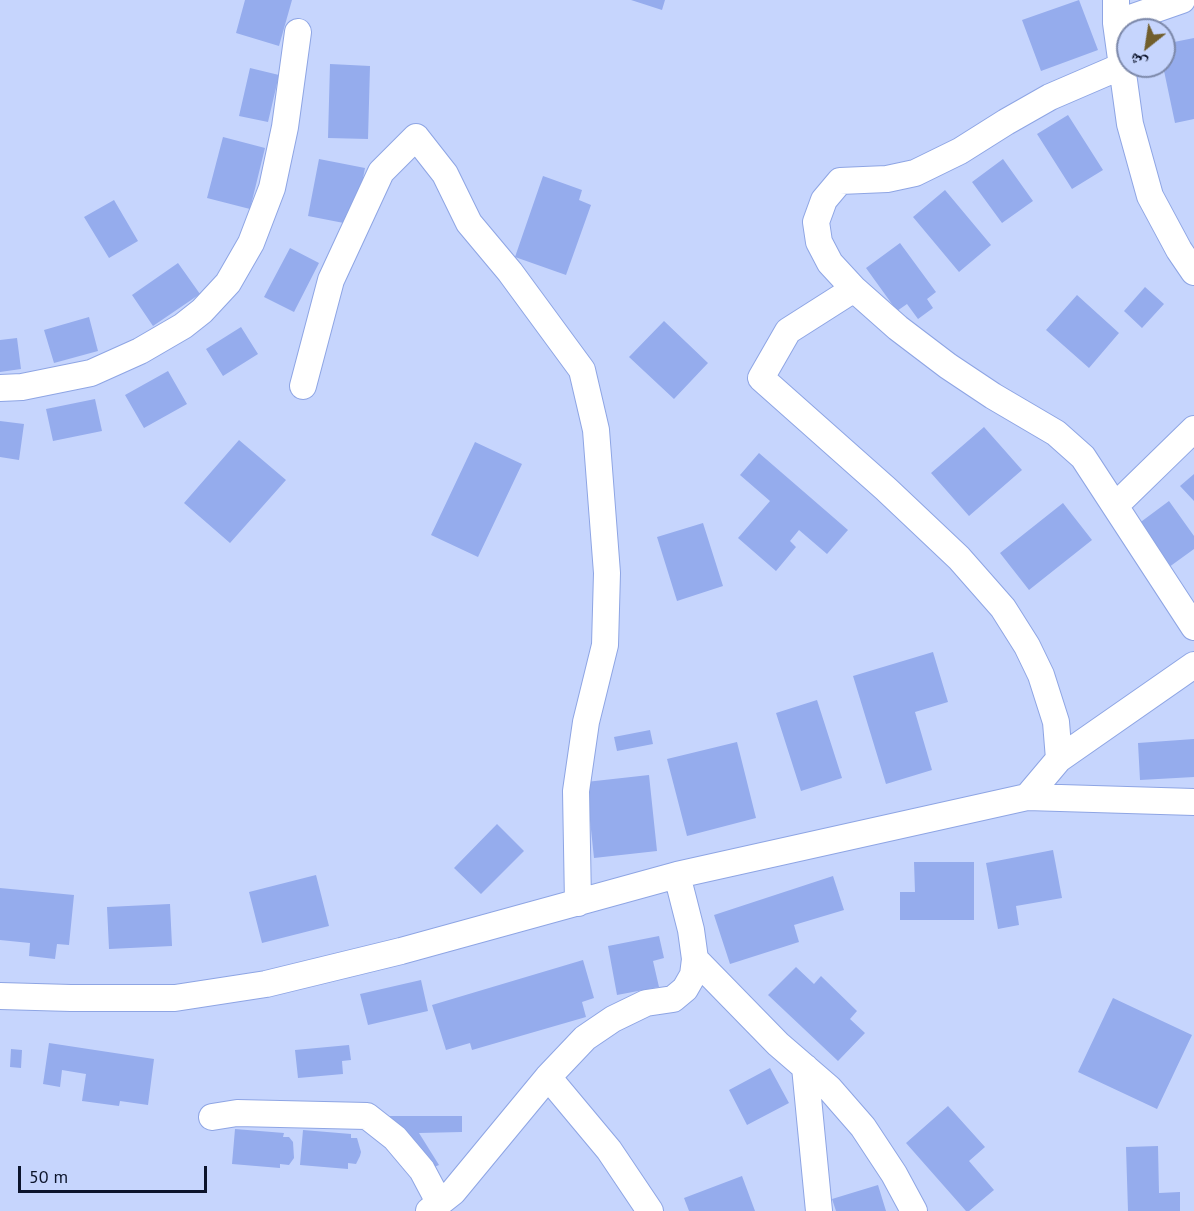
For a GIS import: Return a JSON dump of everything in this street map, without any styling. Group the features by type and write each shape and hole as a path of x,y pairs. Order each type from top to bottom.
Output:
{"street":[{"path":"1116,11 1182,0"},
{"path":"0,388 21,387 91,373 140,351 183,326 202,311 228,283 251,243 272,188 285,127 298,32"},
{"path":"1116,69 1050,97 960,151 915,173 887,179 840,181 824,200 816,222 819,242 830,263 854,289 898,328 993,396 1056,433 1083,457 1194,627"},
{"path":"1124,78 1130,124 1150,196 1179,250 1194,272"},
{"path":"303,386 331,280 381,172 416,137 445,174 469,223 510,272 582,370 596,430 607,573 605,645 586,722 576,791 578,903"},
{"path":"854,289 788,331 761,378 886,489 958,558 1003,608 1027,646 1041,675 1056,722 1059,759"},
{"path":"1115,506 1194,429"},
{"path":"1027,797 1059,759 1194,665"},
{"path":"0,996 175,998 266,984 401,951 677,874 1027,797 1194,802"},
{"path":"212,1117 237,1113 367,1116 395,1137 423,1170 445,1204 548,1077 585,1038 613,1019 646,1003 673,999 685,989 693,975 695,959 692,930 677,874"},
{"path":"695,959 769,1036 829,1088 863,1127 894,1174 914,1211"},
{"path":"805,1067 819,1211"},
{"path":"548,1077 609,1150 650,1211"},
{"path":"894,1174 934,1211"}],"building":[{"path":"245,0 292,0 279,46 236,33"},
{"path":"631,0 665,0 662,10"},
{"path":"1079,0 1098,50 1041,71 1022,20"},
{"path":"1194,38 1194,119 1175,123 1166,78 1176,78 1176,42"},
{"path":"330,64 370,66 368,139 328,138"},
{"path":"250,68 279,75 268,122 239,116"},
{"path":"1068,115 1103,170 1072,189 1037,134"},
{"path":"223,137 265,148 250,209 207,198"},
{"path":"319,159 365,168 354,225 308,216"},
{"path":"1003,159 1033,201 1002,223 972,182"},
{"path":"543,176 582,190 579,200 591,205 566,275 515,257"},
{"path":"945,190 991,245 959,272 913,217"},
{"path":"114,200 138,241 109,258 84,217"},
{"path":"900,243 936,292 927,299 933,308 918,319 907,304 897,311 866,268"},
{"path":"290,248 319,263 294,312 264,297"},
{"path":"178,263 200,294 153,326 132,295"},
{"path":"1145,287 1164,304 1142,328 1124,311"},
{"path":"1077,295 1119,333 1089,368 1046,330"},
{"path":"89,317 98,351 54,363 44,330"},
{"path":"664,321 708,363 674,399 629,357"},
{"path":"241,327 258,354 223,376 206,349"},
{"path":"17,338 21,369 0,372 0,340"},
{"path":"168,371 187,404 144,428 125,395"},
{"path":"95,399 102,431 53,441 46,409"},
{"path":"0,421 24,424 19,460 0,457"},
{"path":"984,427 1022,470 969,516 931,473"},
{"path":"239,440 286,480 230,543 184,503"},
{"path":"475,442 522,464 478,557 431,535"},
{"path":"759,453 848,530 827,554 799,530 790,541 796,547 776,571 738,538 770,501 740,475"},
{"path":"1194,474 1194,501 1180,486"},
{"path":"1169,501 1194,536 1194,549 1165,570 1134,527"},
{"path":"1063,503 1092,540 1029,590 1000,553"},
{"path":"703,523 723,586 677,601 657,537"},
{"path":"933,652 948,702 915,712 932,770 886,784 853,676"},
{"path":"817,700 842,778 801,791 776,713"},
{"path":"650,730 653,744 617,751 614,737"},
{"path":"1194,739 1194,777 1140,780 1138,743"},
{"path":"737,742 756,818 687,836 667,759"},
{"path":"649,775 657,851 594,858 586,782"},
{"path":"497,824 524,851 481,894 454,868"},
{"path":"1053,850 1062,898 1016,906 1019,925 998,929 986,863"},
{"path":"914,862 974,862 974,920 900,920 900,892 915,892"},
{"path":"316,875 329,926 262,943 249,892"},
{"path":"833,876 844,910 794,925 799,942 730,964 714,915"},
{"path":"0,888 74,895 69,945 57,944 55,959 29,956 30,943 0,940"},
{"path":"170,904 172,946 109,949 107,907"},
{"path":"659,936 664,958 653,961 659,987 617,995 608,946"},
{"path":"583,960 594,998 582,1002 586,1017 472,1050 470,1043 446,1050 432,1005"},
{"path":"796,967 814,984 821,976 857,1011 850,1019 865,1033 838,1061 768,995"},
{"path":"421,980 428,1011 368,1025 360,994"},
{"path":"1113,998 1192,1035 1157,1109 1078,1072"},
{"path":"49,1043 154,1059 148,1105 120,1101 119,1106 82,1101 86,1074 62,1070 60,1087 43,1084"},
{"path":"349,1045 351,1060 342,1061 343,1074 298,1078 295,1050"},
{"path":"11,1049 22,1050 21,1068 10,1067"},
{"path":"770,1068 789,1103 747,1125 729,1090"},
{"path":"948,1106 985,1147 969,1161 994,1190 969,1211 966,1211 906,1143"},
{"path":"388,1116 462,1116 462,1132 419,1133 439,1165 427,1170"},
{"path":"235,1129 284,1133 283,1137 289,1137 293,1142 294,1158 289,1165 280,1164 280,1168 232,1164"},
{"path":"303,1130 351,1134 351,1138 357,1138 361,1152 356,1164 348,1163 348,1169 300,1165"},
{"path":"1158,1146 1159,1193 1180,1192 1180,1211 1128,1211 1126,1147"},
{"path":"742,1176 755,1211 689,1211 684,1198"},
{"path":"878,1185 886,1211 836,1211 832,1199"}]}
